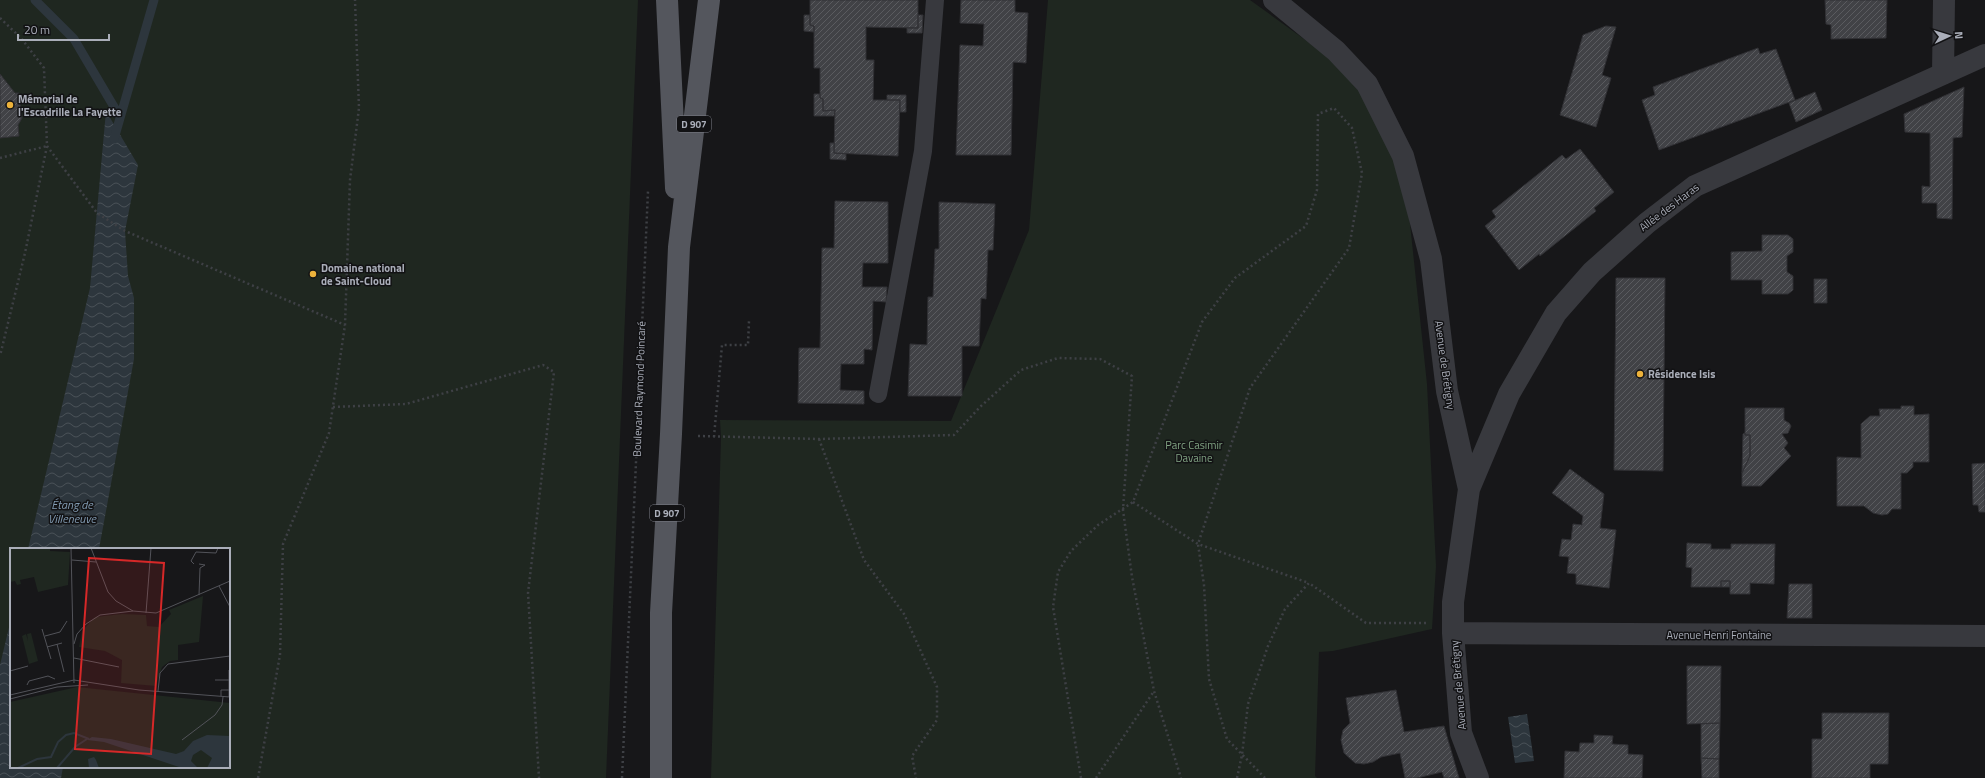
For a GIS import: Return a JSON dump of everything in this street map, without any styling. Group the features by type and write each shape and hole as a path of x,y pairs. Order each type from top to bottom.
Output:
{"main road":[{"name":"D 907","path":"667,0 679,247"},
{"name":"D 907","path":"661,778 661,613 679,247 709,0"}],"street":[{"name":"Avenue de Brétigny","path":"1274,0 1336,51 1367,84 1403,156 1431,259 1448,391 1469,488 1453,602 1453,633 1461,733 1478,778"},
{"path":"1943,74 1944,0"},
{"name":"Allée des Haras","path":"1469,488 1509,394 1556,313 1592,272 1647,223 1695,186 1985,55"},
{"name":"Avenue Henri Fontaine","path":"1453,633 1985,636"}],"lane":[{"path":"878,394 923,151 935,0"}],"path":[{"path":"258,778 280,655 283,544 329,433 345,325 350,180 359,108 355,0"},
{"path":"0,18 21,38 44,68 46,146 25,253 0,356"},
{"path":"1081,778 1053,607 1058,572 1071,550 1098,525 1133,502 1202,322 1235,278 1306,226 1317,190 1318,114 1334,108 1352,128 1362,173 1349,248 1250,388 1198,544 1204,585 1209,679 1227,739 1265,778"},
{"path":"46,146 97,213 126,231 345,325"},
{"path":"0,158 27,153 46,146"},
{"name":"Boulevard Raymond Poincaré","path":"622,778 648,187"},
{"path":"749,321 748,345 722,345 714,437 819,439 954,435 980,407 1021,370 1058,358 1100,359 1132,376 1123,510 1132,577 1154,691 1181,778"},
{"path":"332,407 406,404 543,366 554,372 528,593 539,778"},
{"path":"819,439 864,560 904,614 937,687 937,720 912,756 916,778"},
{"path":"1133,502 1198,544 1309,583 1366,623 1432,623 1441,625 1453,633"},
{"path":"1237,778 1242,755 1248,704 1268,646 1285,609 1309,583"},
{"path":"1096,778 1154,691"}],"green space":[{"name":"Domaine national de Saint-Cloud","path":"0,0 638,0 606,778 0,778"},
{"name":"Parc Casimir Davaine","path":"1048,0 1250,0 1329,57 1373,107 1406,186 1427,384 1436,566 1432,629 1333,651 1319,652 1315,776 1317,778 711,778 721,438 720,420 951,421 1029,230"}],"water":[{"name":"Étang de Villeneuve","path":"106,111 138,165 125,231 128,276 134,298 134,359 99,548 28,548 90,288"},
{"path":"10,623 10,768 63,768 61,778 0,778 0,665"},
{"path":"1527,714 1534,761 1515,763 1508,717"}],"building":[{"path":"810,0 918,0 918,28 866,27 866,60 874,60 873,100 900,100 898,156 834,153 835,110 823,111 823,99 820,98 820,68 814,68 814,26 810,25"},
{"path":"961,0 1015,0 1015,12 1028,13 1026,63 1013,62 1011,155 956,155 960,45 983,46 984,24 960,23"},
{"path":"1825,0 1887,0 1886,38 1831,39 1831,25 1826,24"},
{"path":"804,15 810,15 810,25 814,26 814,32 804,31"},
{"path":"918,15 923,15 922,33 907,33 907,28 918,28"},
{"path":"1606,26 1616,27 1602,75 1611,78 1596,127 1560,115 1583,35"},
{"path":"1758,48 1760,54 1776,49 1795,100 1659,150 1642,100 1655,95 1653,87"},
{"name":"Mémorial de l'Escadrille La Fayette","path":"0,74 15,93 19,93 22,118 18,125 19,136 0,138"},
{"path":"1964,87 1962,137 1953,138 1952,219 1937,218 1937,203 1922,203 1922,186 1930,187 1930,133 1905,132 1904,114"},
{"path":"1815,92 1822,110 1796,122 1789,103"},
{"path":"814,94 820,94 820,98 823,99 823,111 835,110 834,116 814,116"},
{"path":"887,95 906,95 906,112 900,112 900,100 887,100"},
{"path":"830,143 834,143 834,153 846,154 846,160 830,159"},
{"path":"1580,149 1614,192 1594,208 1596,211 1540,256 1539,254 1519,270 1485,226 1496,217 1492,211 1562,155 1566,159"},
{"path":"835,201 888,202 888,263 863,263 862,287 887,287 886,302 873,301 872,350 864,349 864,364 841,364 840,390 864,391 864,404 798,403 799,348 820,348 822,248 834,248"},
{"path":"939,202 995,204 993,250 988,250 986,299 981,298 979,346 962,346 962,396 908,396 910,344 927,345 928,297 933,297 935,249 939,249"},
{"path":"1762,235 1788,235 1793,239 1793,252 1787,256 1787,272 1793,276 1793,290 1788,294 1762,294 1762,280 1731,280 1731,252 1762,251"},
{"name":"Résidence Isis","path":"1616,278 1665,278 1663,471 1614,470"},
{"path":"1814,279 1827,279 1827,303 1814,303"},
{"path":"1901,406 1914,406 1914,415 1929,414 1929,462 1913,462 1913,467 1907,473 1901,473 1901,509 1892,509 1888,514 1882,515 1873,513 1864,506 1837,506 1837,457 1861,458 1861,424 1870,416 1880,416 1879,409 1901,409"},
{"path":"1745,408 1784,408 1784,420 1791,426 1788,433 1782,434 1788,443 1784,448 1791,456 1761,486 1742,486 1742,473 1750,456 1750,435 1745,435"},
{"path":"1745,433 1745,435 1750,435 1750,456 1742,473 1743,434"},
{"path":"1985,463 1985,512 1979,512 1978,505 1973,505 1972,464"},
{"path":"1570,469 1604,494 1600,528 1616,530 1609,588 1576,584 1576,574 1567,573 1569,557 1559,556 1562,539 1571,540 1573,524 1582,525 1583,516 1552,493"},
{"path":"1687,543 1711,544 1711,549 1731,549 1731,544 1775,544 1774,584 1750,583 1750,594 1730,594 1730,581 1721,581 1721,587 1691,587 1692,568 1686,567"},
{"path":"1721,581 1730,581 1730,587 1721,587"},
{"path":"1789,584 1812,584 1812,618 1787,618"},
{"path":"1687,666 1721,666 1720,723 1687,724"},
{"path":"1396,690 1404,732 1444,726 1459,778 1444,778 1442,772 1417,778 1405,778 1400,753 1381,757 1373,762 1364,764 1355,763 1344,753 1341,740 1343,730 1350,723 1346,698"},
{"path":"1822,713 1889,713 1888,764 1870,764 1870,778 1812,778 1812,739 1822,739"},
{"path":"1720,723 1719,759 1701,758 1701,724"},
{"path":"1594,735 1613,736 1612,744 1628,745 1628,754 1643,755 1642,778 1564,778 1565,751 1579,752 1580,743 1594,743"},
{"path":"1701,758 1719,759 1719,778 1702,778"}],"waterway":[{"path":"35,0 74,39 120,117"},
{"path":"114,139 154,0"}],"place":[{"name":"Mémorial de l'Escadrille La Fayette","path":"10,105"},
{"name":"Domaine national de Saint-Cloud","path":"313,274"},
{"name":"Résidence Isis","path":"1640,374"}]}
